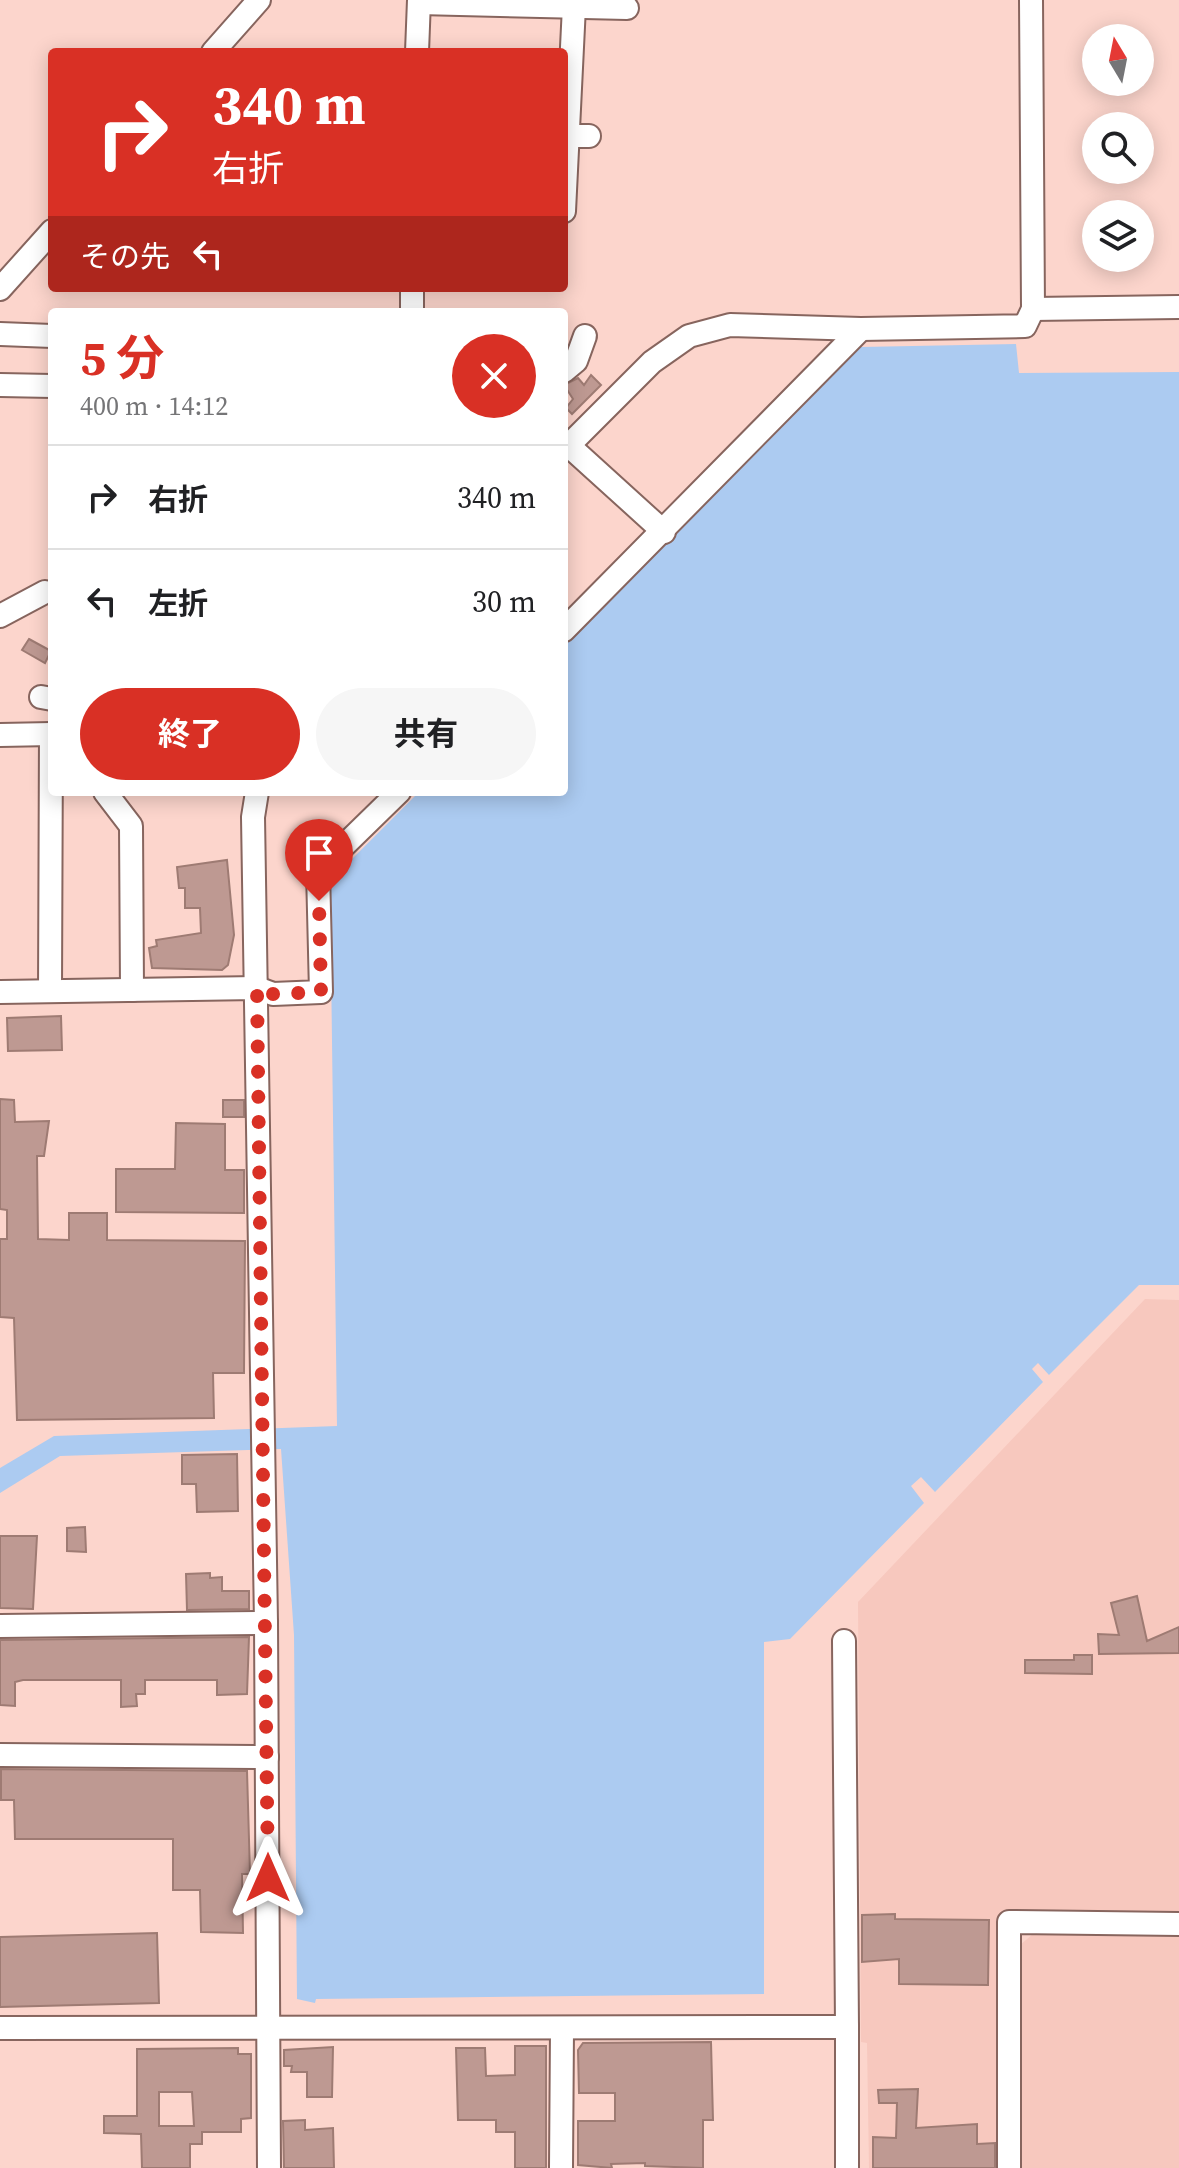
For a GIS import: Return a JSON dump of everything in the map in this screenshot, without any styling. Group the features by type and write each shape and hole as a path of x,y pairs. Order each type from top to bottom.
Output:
{"street":[{"path":"1029,317 1031,0"},
{"path":"417,48 419,1 627,8"},
{"path":"216,48 250,3"},
{"path":"568,93 574,6"},
{"path":"568,136 589,136"},
{"path":"0,289 48,235"},
{"path":"568,446 652,362 689,336 730,325 861,329 1179,307"},
{"path":"568,626 861,329"},
{"path":"0,334 48,336"},
{"path":"568,368 576,361 585,336"},
{"path":"0,385 48,386"},
{"path":"568,450 664,532"},
{"path":"0,616 48,588"},
{"path":"0,735 48,735"},
{"path":"50,991 52,796"},
{"path":"108,796 131,826 132,990"},
{"path":"256,796 253,817 266,1623 269,2168"},
{"path":"0,992 257,988 273,994 321,992 318,871 395,796"},
{"path":"0,1626 266,1623"},
{"path":"844,1641 847,2168"},
{"path":"0,1755 267,1757"},
{"path":"1009,2168 1009,1922 1179,1924"},
{"path":"0,2028 847,2027"},
{"path":"561,2168 562,2029"}],"shaded area":[{"path":"1145,1299 1179,1300 1179,1913 998,1916 1000,2168 869,2168 867,2043 861,2042 858,1602"},
{"path":"1179,1933 1179,2168 1022,2168 1019,1946 1033,1934"}],"water":[{"path":"1016,344 1019,373 1179,372 1179,1285 1139,1285 1049,1375 1038,1363 1032,1369 1043,1382 935,1492 921,1477 911,1486 924,1503 790,1639 764,1642 764,1994 316,1999 315,2003 297,1999 294,1635 281,1449 60,1456 0,1493 0,1468 54,1436 337,1426 330,887 323,882 332,872 336,875 415,796 568,796 568,642 861,347"}],"building":[{"path":"591,375 601,385 572,414 568,410 573,399 568,391 568,383 578,378 584,385"},
{"path":"29,639 48,649 48,657 45,663 22,650"},
{"path":"227,860 234,935 228,965 222,970 152,968 149,948 157,946 156,940 201,933 200,908 185,908 185,888 179,888 177,867"},
{"path":"61,1016 62,1050 8,1051 7,1018"},
{"path":"0,1099 14,1100 15,1122 49,1121 44,1156 37,1156 38,1239 69,1240 69,1213 107,1213 107,1240 245,1241 244,1373 213,1373 214,1418 17,1420 14,1318 0,1317 0,1239 7,1239 7,1210 0,1209"},
{"path":"223,1100 244,1100 244,1117 223,1117"},
{"path":"176,1123 225,1124 225,1170 244,1170 244,1213 116,1212 116,1169 175,1169"},
{"path":"237,1454 238,1511 197,1512 196,1484 182,1484 182,1455"},
{"path":"85,1527 86,1552 67,1551 67,1528"},
{"path":"0,1536 37,1536 33,1609 0,1608"},
{"path":"210,1573 210,1578 222,1577 222,1591 249,1591 249,1609 187,1610 186,1574"},
{"path":"1137,1596 1147,1641 1179,1627 1179,1653 1099,1654 1098,1634 1119,1635 1111,1603"},
{"path":"249,1637 247,1694 217,1695 217,1680 145,1680 145,1694 136,1694 137,1706 121,1707 121,1680 23,1680 15,1682 15,1706 0,1705 0,1640"},
{"path":"1074,1655 1092,1655 1092,1674 1025,1673 1025,1660 1074,1660"},
{"path":"1,1769 247,1771 250,1874 242,1874 243,1933 201,1932 200,1890 173,1890 173,1839 15,1839 14,1800 1,1800"},
{"path":"895,1914 895,1919 989,1920 988,1985 899,1984 899,1959 862,1962 862,1915"},
{"path":"157,1933 159,2003 0,2007 0,1937"},
{"path":"711,2042 713,2120 703,2120 703,2168 645,2166 645,2163 611,2164 612,2168 578,2165 578,2121 615,2121 615,2093 579,2093 578,2050 583,2043"},
{"path":"515,2046 546,2046 546,2168 515,2168 515,2132 496,2132 496,2120 458,2120 456,2048 485,2048 486,2076 515,2075"},
{"path":"333,2047 332,2097 307,2097 307,2072 291,2072 292,2066 284,2066 284,2050"},
{"path":"238,2048 238,2054 251,2054 251,2118 241,2119 241,2132 202,2132 202,2144 190,2144 190,2168 142,2168 141,2134 104,2133 104,2116 137,2116 137,2049","holes":["159,2092 192,2092 194,2126 159,2126"]},
{"path":"918,2089 916,2128 977,2124 977,2144 995,2143 995,2168 873,2168 873,2137 896,2138 897,2103 879,2103 878,2090"},
{"path":"305,2120 305,2130 333,2128 334,2168 284,2168 283,2121"}],"route":[{"path":"268,1878 257,988 273,994 321,992 319,901"}]}
